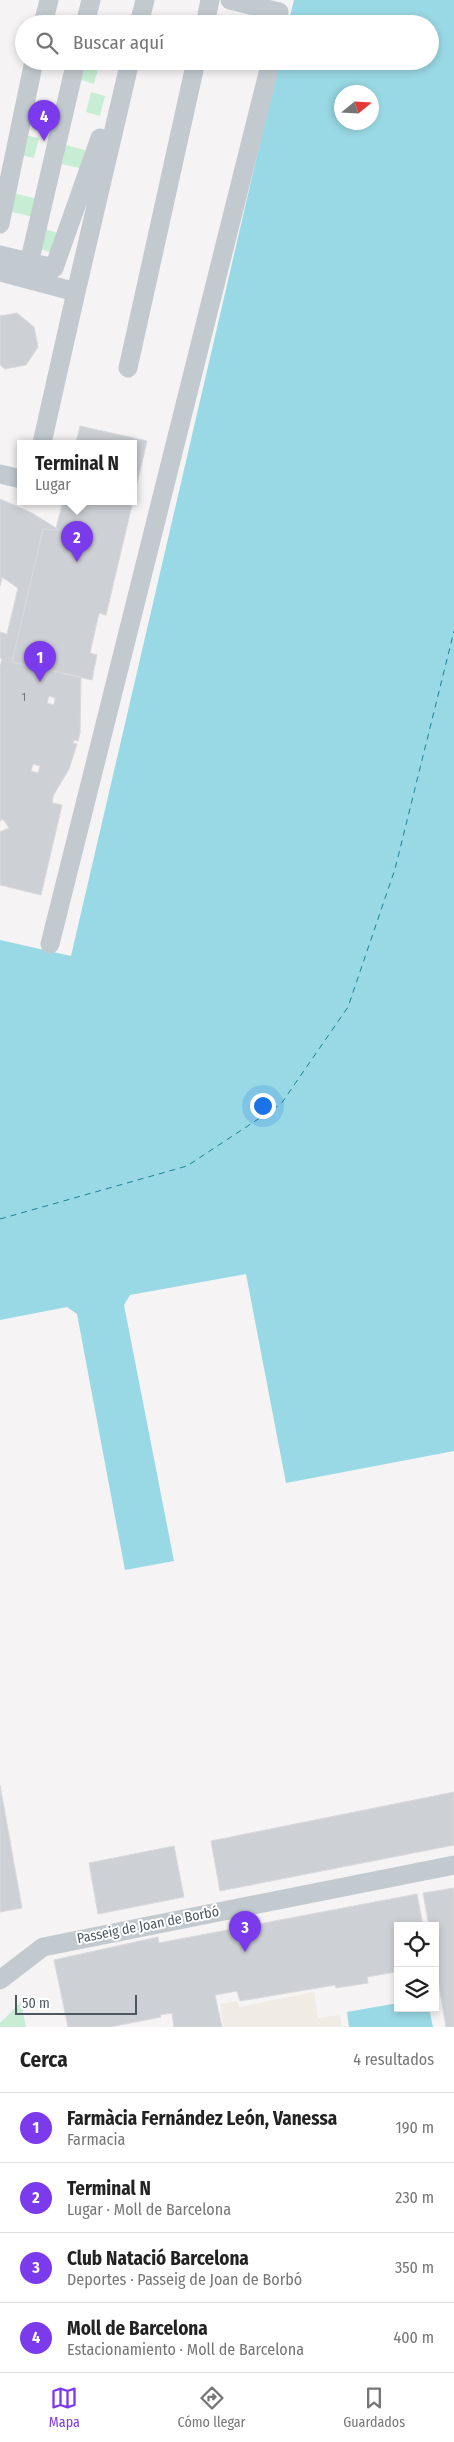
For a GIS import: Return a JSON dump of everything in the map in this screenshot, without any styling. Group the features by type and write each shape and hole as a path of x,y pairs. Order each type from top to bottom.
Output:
{"street":[{"path":"33,15 36,0"},
{"path":"45,15 49,0"},
{"path":"87,15 91,0"},
{"path":"128,15 132,0"},
{"path":"141,15 144,0"},
{"path":"207,15 210,0"},
{"path":"230,0 279,12"},
{"path":"0,155 20,70"},
{"path":"0,224 32,70"},
{"path":"28,267 74,70"},
{"path":"0,255 28,267 54,268 98,149 116,70"},
{"path":"43,440 128,70"},
{"path":"128,368 194,70"},
{"path":"50,944 269,70"},
{"path":"0,272 76,292"},
{"path":"0,474 17,478"},
{"name":"Passeig de Joan de Borbó","path":"0,1980 43,1947 454,1865"}],"green space":[{"path":"83,70 98,70 94,84 81,80"},
{"path":"91,92 105,96 100,116 86,112"},
{"path":"45,110 59,113 54,133 40,130"},
{"path":"25,135 39,138 34,158 20,155"},
{"path":"66,145 92,152 87,170 62,164"},
{"path":"13,193 38,199 34,217 8,211"},
{"path":"44,229 58,233 53,253 40,249"},
{"path":"21,2002 26,2027 0,2027 0,2023"}],"sand":[{"path":"314,1992 318,2018 340,2015 342,2027 224,2027 220,2004 237,2001 239,2007"}],"water":[{"path":"294,0 454,0 454,1451 286,1483 246,1274 130,1295 124,1305 174,1561 125,1570 77,1314 67,1307 0,1320 0,940 71,956 277,70 439,70 439,15 290,15"},
{"path":"394,2004 394,2012 430,2012 433,2027 349,2027 347,2012"}],"building":[{"path":"17,313 34,327 38,347 26,365 5,369 0,365 0,316"},
{"path":"80,426 147,441 137,483 137,440 77,440"},
{"path":"0,499 32,513 59,530 43,529 12,662 81,677 80,733 78,741 74,740 73,743 77,744 69,769 53,796 52,803 62,805 41,895 0,885 0,832 9,828 3,819 0,821 0,667 2,659 0,658 0,632 7,634 18,588 2,577 0,586","holes":["49,696 55,698 54,705 47,703","33,764 40,766 38,773 31,771"]},
{"path":"62,505 132,505 106,615 99,613 90,653 97,655 92,680 12,662 43,529 59,530 56,529"},
{"path":"0,1785 22,1908 0,1912"},
{"path":"454,1792 454,1845 220,1891 211,1841"},
{"path":"174,1846 184,1897 98,1914 89,1863"},
{"path":"454,1888 454,2027 446,2027 439,1986 439,1922 428,1922 423,1893"},
{"path":"417,1894 422,1922 394,1922 394,1972 367,1977 368,1983 336,1988 335,1985 240,2001 237,1991 215,1995 222,2027 174,2027 172,2013 110,2027 68,2027 54,1960 158,1937 159,1943"}],"ferry route":[{"path":"0,1219 187,1166 281,1104 348,1007 395,869 454,631"}],"place":[{"name":"Moll de Barcelona","path":"44,141"},
{"name":"Terminal N","path":"77,562"},
{"name":"Farmàcia Fernández León, Vanessa","path":"40,682"},
{"name":"Club Natació Barcelona","path":"245,1952"}]}
